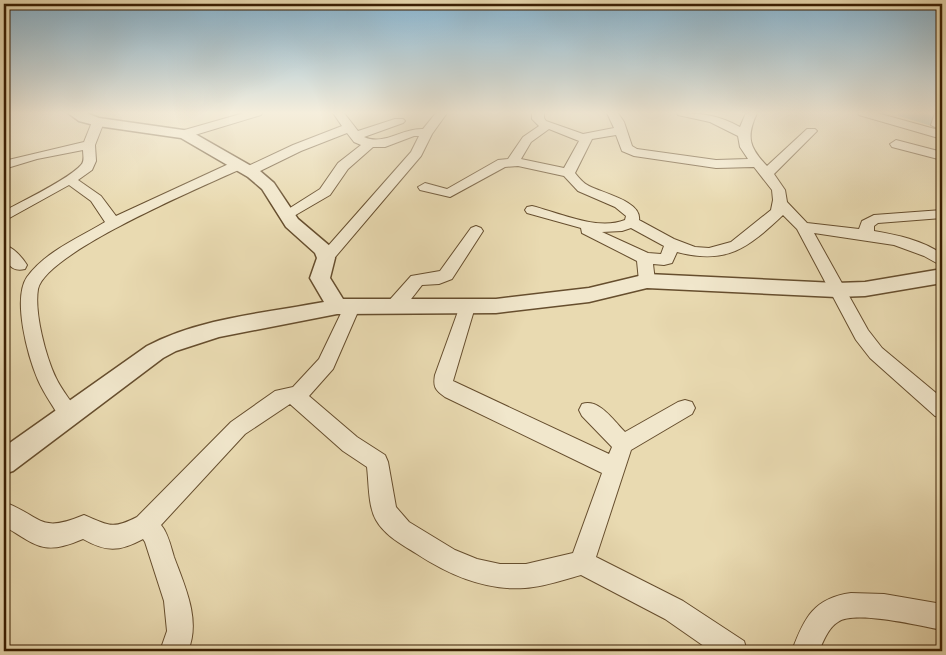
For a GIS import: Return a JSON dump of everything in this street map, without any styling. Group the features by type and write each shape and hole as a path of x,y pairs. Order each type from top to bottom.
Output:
{"street":[{"path":"201,144 244,168 268,186 287,216 297,228 324,251 326,258"},
{"path":"68,414 48,380 37,346 29,300 30,286 41,272 53,262 117,221 244,168 313,144"},
{"path":"287,216 325,192 343,166 369,144"},
{"path":"344,307 320,278 326,258 417,153 418,144"},
{"path":"512,162 525,144"},
{"path":"568,174 582,144"},
{"path":"625,144 626,148 634,152 716,164 761,168 793,144"},
{"path":"590,228 610,228 636,224 672,245 698,252 725,250 736,245 778,212 781,204 776,185 761,168 746,144"},
{"path":"896,144 942,156"},
{"path":"4,165 35,156 89,145 89,165 69,180 4,218"},
{"path":"424,187 450,193 497,164 512,162 568,174 576,186 625,206 633,216 636,224 638,255 647,281"},
{"path":"69,180 93,195 101,204 104,214 117,221"},
{"path":"781,204 803,227 862,335 876,353 942,410"},
{"path":"532,210 564,218 590,228 638,255 660,260 667,259 672,245"},
{"path":"866,235 867,224 874,219 942,214"},
{"path":"803,227 866,235 924,250 934,254 942,261"},
{"path":"392,308 417,280 439,278 446,275 476,231"},
{"path":"4,250 20,265"},
{"path":"4,462 140,361 168,345 219,329 344,307 467,307 558,300 589,295 647,281 836,290 865,289 942,276"},
{"path":"297,396 326,364 344,307"},
{"path":"467,307 444,375 443,385 615,468"},
{"path":"4,512 46,536 65,535 84,527 103,536 125,536 145,525 238,428 282,397 289,395 297,396 350,444 376,462 385,513 401,530 417,542 447,559 477,572 500,576 526,576 582,563 674,610 734,651"},
{"path":"582,563 623,444 686,408"},
{"path":"588,410 623,444"},
{"path":"145,525 155,535 177,601 180,631 178,645 173,651"},
{"path":"805,651 827,613 835,608 874,606 942,617"}]}
